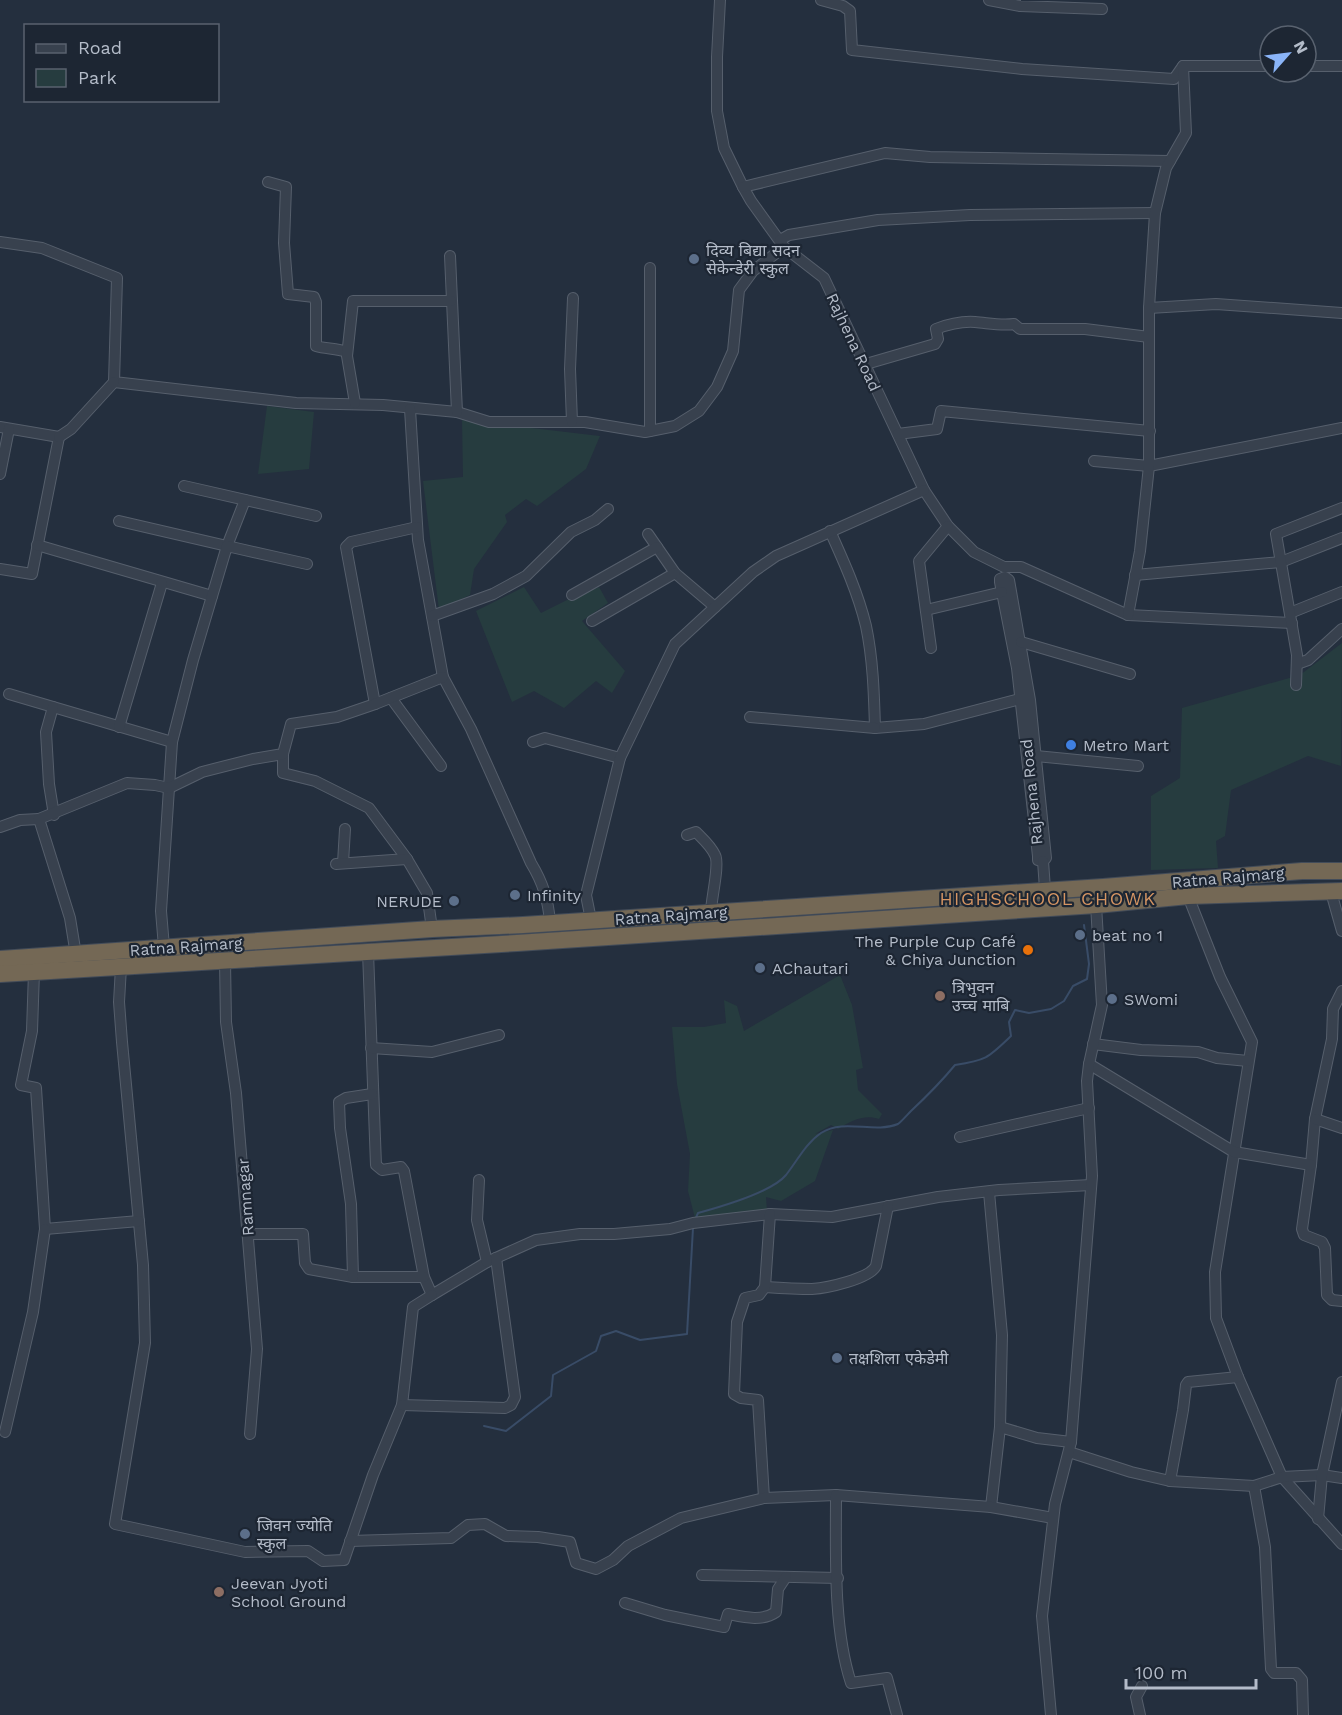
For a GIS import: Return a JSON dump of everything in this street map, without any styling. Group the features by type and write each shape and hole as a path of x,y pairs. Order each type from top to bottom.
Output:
{"highway":[{"name":"Ratna Rajmarg","path":"0,959 1044,889 1103,887 1302,871 1342,871"},
{"name":"Ratna Rajmarg","path":"0,974 1096,905 1188,896 1336,892"}],"street":[{"name":"Rajhena Road","path":"720,0 717,111 724,148 751,201 782,243 824,278 924,490 948,526 1004,580 1021,642 1020,699 1034,763"},
{"path":"821,0 843,6 850,11 852,50 1022,69 1174,79 1183,66"},
{"path":"989,0 1020,6 1102,9"},
{"path":"1183,66 1258,66"},
{"path":"1128,615 1140,551 1149,466 1149,308 1155,213 1166,168 1186,133 1183,66"},
{"path":"1318,66 1342,66"},
{"path":"743,187 885,153 930,157 1170,161"},
{"path":"268,182 286,187 284,243 288,294 314,297 316,346 347,352"},
{"path":"114,382 296,403 383,405 457,412 489,422 585,422 645,432 675,426 699,411 717,387 733,351 739,290 753,271 789,235 878,220 970,215 1155,213"},
{"path":"0,242 42,248 117,278 114,382 71,429 59,437 5,428 0,474"},
{"path":"450,256 457,412"},
{"path":"650,268 650,431"},
{"path":"572,422 570,369 573,298"},
{"path":"355,404 347,352 353,301 451,300"},
{"path":"1149,308 1216,304 1342,313"},
{"path":"866,364 936,344 938,339 936,328 954,323 1014,324 1020,329 1085,329 1149,337"},
{"path":"410,409 417,527 443,677 471,729 531,863 543,882 549,900 550,922"},
{"path":"898,434 937,429 941,411 1150,431"},
{"path":"1094,461 1149,466 1342,428"},
{"path":"0,568 32,574 59,437"},
{"path":"184,486 316,516"},
{"path":"591,920 586,895 620,758 675,644 753,573 776,556 924,490"},
{"path":"164,947 161,911 172,742 193,660 227,546 245,500"},
{"path":"1296,685 1297,664 1291,618 1276,534 1342,508"},
{"path":"432,616 493,594 526,576 572,532 595,520 608,509"},
{"path":"119,521 307,564"},
{"path":"931,648 919,561 948,526"},
{"path":"375,704 346,547 351,542 417,527"},
{"path":"830,531 853,584 865,624 871,659 875,728"},
{"path":"648,534 675,573 715,607"},
{"path":"1135,575 1281,562 1342,538"},
{"path":"37,545 212,596"},
{"path":"572,595 657,547"},
{"path":"926,610 1004,580 1021,567 1128,615 1291,618 1342,592"},
{"path":"592,621 675,573"},
{"name":"Rajhena Road","path":"1004,580 1021,667 1034,763 1044,889"},
{"path":"119,727 162,583"},
{"path":"1297,664 1308,660 1342,629"},
{"path":"1021,642 1130,674"},
{"path":"432,929 427,893 407,859 369,808 315,781 283,773 283,754 291,724 337,717 443,677"},
{"path":"9,694 172,742"},
{"path":"391,698 441,766"},
{"path":"750,717 875,728 924,724 1020,699"},
{"path":"53,707 46,732 49,784 54,815"},
{"path":"532,742 544,738 620,758"},
{"path":"0,827 20,820 54,815 127,783 169,788 202,772 283,754"},
{"path":"1034,763 1138,766"},
{"path":"39,819 54,860 70,918 76,955"},
{"path":"345,829 339,864 407,859"},
{"path":"687,835 696,832 715,854 717,861 711,912"},
{"path":"1336,892 1342,931"},
{"path":"1188,896 1220,977 1252,1042 1215,1272 1216,1318 1238,1377 1282,1477 1342,1544"},
{"path":"1051,1715 1042,1616 1053,1518 1070,1447 1092,1176 1089,1064 1102,1005 1096,905"},
{"path":"368,952 376,1165 382,1170 401,1167 404,1171 424,1277 432,1294"},
{"name":"Ramnagar","path":"225,961 226,1022 236,1093 257,1349 250,1434"},
{"path":"121,967 119,1002 143,1265 145,1343 115,1524 245,1552 308,1551 322,1561 344,1560 373,1475 402,1406 413,1308 432,1294 492,1260 536,1240 580,1234 614,1234 670,1229 693,1223 770,1214 832,1217 938,1197 1091,1185"},
{"path":"5,1432 33,1312 45,1229 36,1088 21,1085 32,1031 34,972"},
{"path":"1342,991 1333,1009 1332,1039 1315,1119 1302,1229 1304,1235 1322,1242 1325,1248 1327,1295 1332,1300 1342,1301"},
{"path":"370,1048 432,1052 500,1035"},
{"path":"1093,1044 1141,1050 1198,1052 1217,1058 1248,1062"},
{"path":"1089,1064 1234,1152 1311,1165"},
{"path":"353,1277 351,1204 340,1128 339,1102 346,1098 372,1094"},
{"path":"960,1137 1089,1108"},
{"path":"1315,1119 1342,1128"},
{"path":"402,1406 505,1408 511,1405 515,1397 492,1260 477,1220 479,1180"},
{"path":"989,1192 1002,1335 1000,1427 991,1507"},
{"path":"765,1287 813,1289 860,1278 873,1272 888,1206"},
{"path":"764,1498 758,1400 741,1398 734,1394 737,1322 745,1298 759,1295 765,1287 770,1214"},
{"path":"45,1229 139,1221"},
{"path":"248,1234 303,1234 305,1263 309,1269 353,1277 424,1277"},
{"path":"1170,1481 1186,1385 1188,1382 1238,1377"},
{"path":"1318,1519 1322,1475 1342,1382"},
{"path":"1000,1427 1070,1447 1131,1472 1170,1481 1254,1486 1282,1477 1322,1475 1342,1478"},
{"path":"1254,1486 1265,1547 1271,1669 1274,1673 1296,1673 1302,1680 1303,1715"},
{"path":"350,1540 451,1538 468,1525 485,1524 506,1536 538,1537 570,1542 576,1563 596,1569 613,1560 628,1546 681,1518 764,1498 836,1495 991,1507 1053,1518"},
{"path":"836,1495 843,1660 851,1683 887,1678 897,1715"},
{"path":"702,1575 838,1578"},
{"path":"625,1603 665,1615 724,1627 728,1614 752,1618 769,1617 776,1612 778,1589 786,1577"},
{"path":"1140,1715 1136,1696 1142,1686"}],"green space":[{"path":"267,406 314,412 309,469 258,474"},
{"path":"462,420 600,436 586,469 537,506 526,499 505,515 507,522 474,569 470,595 439,610 423,481 463,477"},
{"path":"524,587 541,613 599,587 608,603 582,621 625,671 612,693 596,681 564,708 534,691 512,702 476,611"},
{"path":"1342,643 1341,766 1308,756 1231,790 1225,836 1216,841 1218,868 1151,870 1151,796 1180,778 1182,708 1300,675"},
{"path":"840,975 852,1005 863,1068 856,1070 858,1090 882,1114 879,1119 863,1118 838,1129 831,1125 815,1134 833,1130 815,1181 781,1201 766,1197 767,1211 696,1222 688,1191 690,1154 677,1084 672,1027 704,1027 726,1023 724,1000 737,1006 744,1031"}],"waterway":[{"path":"695,1220 698,1213 745,1198 779,1181 806,1147 821,1133 840,1127 879,1128 898,1124 955,1065 986,1057 1011,1036 1009,1022 1015,1010 1029,1013 1051,1009 1064,1001 1073,986 1087,979 1089,964 1084,925"},
{"path":"484,1426 506,1431 551,1396 553,1375 596,1351 601,1336 616,1331 640,1340 687,1334 693,1228"}],"place":[{"name":"दिव्य बिद्या सदन सेकेन्डेरी स्कुल","path":"694,259"},
{"name":"Metro Mart","path":"1071,745"},
{"name":"Infinity","path":"515,895"},
{"name":"NERUDE","path":"454,901"},
{"name":"beat no 1","path":"1080,935"},
{"name":"The Purple Cup Café & Chiya Junction","path":"1028,950"},
{"name":"AChautari","path":"760,968"},
{"name":"त्रिभुवन उच्च माबि","path":"940,996"},
{"name":"SWomi","path":"1112,999"},
{"name":"तक्षशिला एकेडेमी","path":"837,1358"},
{"name":"जिवन ज्योति स्कुल","path":"245,1534"},
{"name":"Jeevan Jyoti School Ground","path":"219,1592"}],"district":[{"name":"HIGHSCHOOL CHOWK","path":"1048,899"}]}
